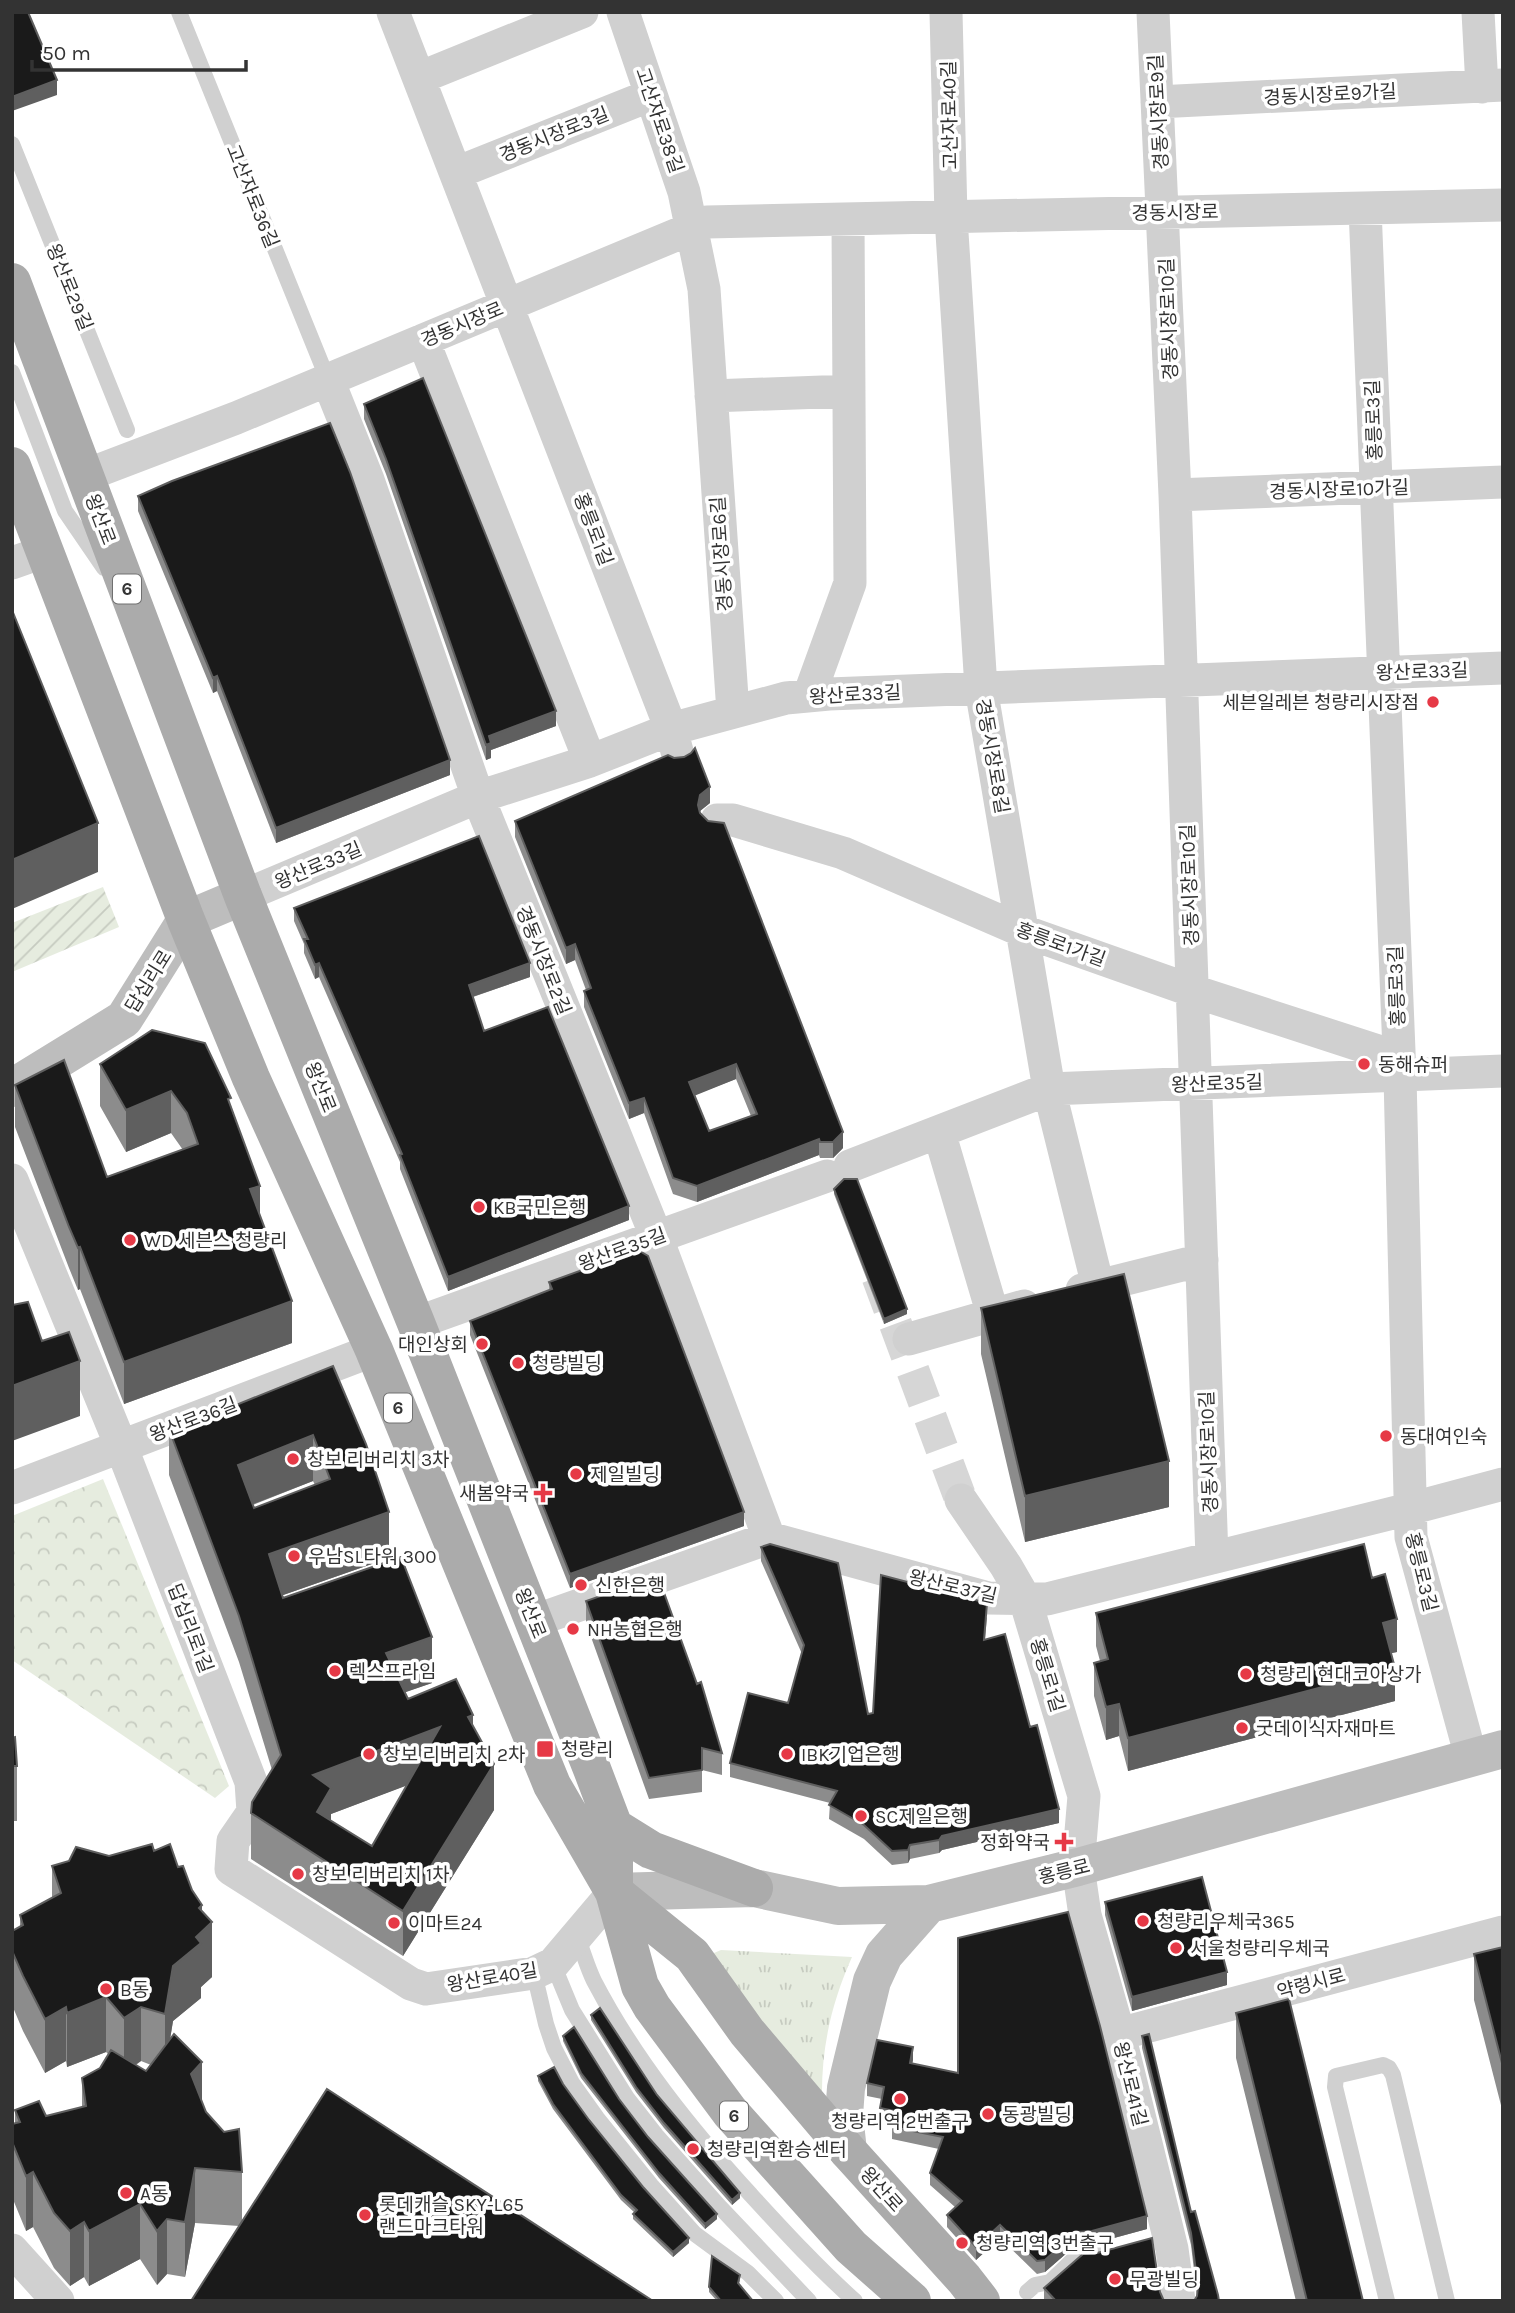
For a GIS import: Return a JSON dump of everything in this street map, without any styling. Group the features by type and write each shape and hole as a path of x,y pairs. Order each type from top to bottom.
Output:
{"main road":[{"name":"왕산로","path":"12,282 243,896 416,1323 614,1827 614,1892"},
{"name":"왕산로","path":"12,466 29,557 186,919 251,1078 374,1350 552,1785 614,1892 640,1986 670,2034 730,2112 851,2247 912,2301"},
{"path":"186,919 243,896"},
{"name":"답십리로","path":"12,1088 124,1019 186,919"},
{"name":"홍릉로","path":"614,1892 754,1888 838,1906 929,1904 1078,1867 1487,1753"},
{"path":"614,1827 651,1850 754,1888"},
{"name":"왕산로","path":"614,1892 692,1955 747,2032 981,2301"},
{"path":"848,2151 844,2115 846,2088 872,1981 884,1955 929,1904"}],"street":[{"path":"393,12 508,305"},
{"path":"419,78 582,12"},
{"name":"고산자로38길","path":"624,12 684,192 692,228"},
{"name":"고산자로40길","path":"946,12 951,217"},
{"name":"경동시장로9길","path":"1153,12 1164,212"},
{"path":"1478,12 1492,86"},
{"name":"경동시장로9가길","path":"1157,102 1492,86"},
{"name":"경동시장로3길","path":"456,173 652,95"},
{"name":"경동시장로","path":"85,476 328,380 707,222 1503,205"},
{"name":"홍릉로3길","path":"1365,208 1400,1076 1411,1537 1487,1753"},
{"name":"경동시장로10길","path":"1164,212 1212,1558"},
{"name":"경동시장로8길","path":"951,217 981,688 1049,1089 1098,1286"},
{"path":"809,696 850,583 848,219"},
{"name":"경동시장로6길","path":"692,228 704,289 733,712"},
{"name":"홍릉로1길","path":"508,305 675,742"},
{"path":"423,340 590,761"},
{"name":"경동시장로2길","path":"328,380 368,480 478,797 656,1236 769,1538"},
{"path":"711,396 849,391"},
{"name":"경동시장로10가길","path":"1175,495 1503,482"},
{"name":"왕산로33길","path":"243,896 478,797 590,761 675,742 733,712 786,698 1503,668"},
{"name":"홍릉로1가길","path":"717,820 733,820 843,853 1023,931 1193,991 1384,1053 1400,1076"},
{"name":"왕산로35길","path":"416,1323 839,1171 1049,1089 1503,1072"},
{"path":"939,1132 993,1315"},
{"name":"답십리로1길","path":"12,1180 121,1446 251,1782 253,1812 233,1841 230,1869 419,1987"},
{"path":"909,1339 1202,1260"},
{"name":"왕산로36길","path":"12,1488 374,1350"},
{"name":"왕산로37길","path":"769,1538 988,1598 1047,1599 1503,1484"},
{"name":"홍릉로1길","path":"961,1500 1025,1599 1084,1796 1078,1867"},
{"path":"534,1621 769,1538"},
{"name":"왕산로41길","path":"1078,1867 1085,1915 1119,2034 1162,2236 1179,2301"},
{"name":"왕산로40길","path":"419,1987 426,1989 543,1968 577,1937 614,1892"},
{"name":"약령시로","path":"1119,2034 1503,1933"},
{"path":"12,2250 58,2301"}],"lane":[{"name":"고산자로36길","path":"179,12 328,380"},
{"name":"왕산로29길","path":"12,144 127,430"},
{"path":"12,372 65,511 139,620"},
{"path":"577,1937 594,1980 637,2053 694,2130 808,2258 856,2301"},
{"path":"543,1968 546,2024 554,2048 572,2082 597,2118 650,2185 695,2234 748,2273 776,2301"},
{"path":"543,1968 627,2098 656,2135 808,2301"},
{"path":"1387,2301 1335,2087 1336,2076 1383,2065 1389,2068 1393,2075 1447,2301"},
{"path":"1027,2292 1035,2285 1050,2282 1078,2255 1119,2247"}],"green space":[{"path":"103,887 119,927 12,972 12,923"},
{"path":"103,1479 229,1786 215,1798 12,1660 12,1516"},
{"path":"721,1950 852,1957 838,1992 829,2027 823,2063 822,2101 712,1959 714,1953"}],"building":[{"path":"12,12 28,12 57,80 12,97"},
{"path":"423,378 556,711 489,736 491,743 486,745 386,459 364,404"},
{"path":"330,423 350,472 450,760 276,828 217,676 213,678 138,496"},
{"path":"12,610 98,823 12,860"},
{"path":"695,748 710,787 700,795 700,813 708,821 724,823 843,1132 833,1142 820,1142 819,1139 697,1186 673,1178 644,1098 629,1103 584,991 591,988 575,944 566,948 515,821 668,755 674,758 691,753","holes":["736,1064 757,1114 709,1131 689,1082"]},
{"path":"479,836 530,963 469,985 484,1031 548,1007 629,1206 448,1277 400,1155 402,1154 319,963 315,965 304,939 308,939 294,908"},
{"path":"152,1030 205,1043 231,1098 228,1099 260,1186 250,1189 292,1301 124,1362 15,1085 64,1060 107,1177 198,1144 187,1113 171,1091 126,1110 100,1064"},
{"path":"844,1179 857,1179 907,1309 884,1319 834,1189"},
{"path":"638,1250 648,1256 744,1512 570,1574 470,1321 552,1289 549,1282"},
{"path":"1124,1274 1169,1461 1025,1496 981,1308"},
{"path":"28,1302 42,1341 69,1332 80,1361 12,1386 12,1305"},
{"path":"333,1366 366,1444 389,1512 269,1554 283,1598 401,1557 432,1637 386,1653 408,1699 456,1679 473,1715 468,1717 494,1764 403,1911 251,1813 252,1802 281,1755 239,1616 169,1429 232,1410 231,1407","holes":["313,1435 330,1479 254,1508 238,1465","440,1727 372,1846 317,1812 331,1788 313,1775"]},
{"path":"770,1544 838,1563 868,1714 873,1713 881,1575 987,1603 984,1640 1005,1634 1030,1727 1037,1725 1059,1809 942,1836 939,1840 910,1845 908,1850 892,1851 864,1825 829,1805 837,1791 730,1763 748,1693 788,1703 804,1645 761,1547"},
{"path":"1364,1544 1372,1578 1385,1574 1397,1619 1383,1623 1395,1668 1128,1738 1119,1704 1106,1707 1094,1663 1108,1659 1096,1613"},
{"path":"658,1576 697,1684 701,1682 722,1753 702,1748 702,1770 649,1778 586,1601"},
{"path":"15,1737 17,1766 12,1766 12,1738"},
{"path":"152,1844 154,1851 170,1844 178,1867 183,1866 192,1890 202,1905 199,1908 212,1922 196,1937 201,1943 173,1966 165,2014 141,2007 124,2018 106,1997 67,2013 66,2007 45,2019 12,1951 12,1931 23,1925 20,1915 61,1893 52,1866 69,1861 76,1847 109,1856"},
{"path":"1202,1877 1227,1972 1132,1997 1105,1902"},
{"path":"1068,1912 1100,2026 1147,2216 1092,2231 1076,2232 1045,2260 1037,2261 1000,2225 976,2247 947,2215 962,2201 930,2173 943,2137 892,2127 895,2111 880,2108 884,2087 867,2083 877,2040 913,2047 910,2063 958,2073 958,1938"},
{"path":"1503,1947 1503,2067 1474,1954"},
{"path":"1289,1999 1363,2301 1307,2301 1236,2013"},
{"path":"600,2008 657,2095 740,2193 732,2200 636,2087 591,2015"},
{"path":"574,2027 619,2099 648,2137 717,2214 705,2224 659,2173 581,2073 563,2036"},
{"path":"174,2034 202,2062 191,2074 206,2112 224,2132 239,2129 242,2172 195,2168 185,2222 167,2219 157,2231 140,2204 89,2231 84,2222 70,2231 54,2213 33,2172 26,2176 12,2142 12,2124 20,2122 15,2110 39,2101 46,2116 86,2106 82,2078 100,2068 111,2050 146,2071"},
{"path":"1149,2034 1191,2212 1195,2211 1219,2301 1194,2301 1198,2287 1191,2233 1142,2036"},
{"path":"554,2067 589,2120 643,2187 689,2238 673,2252 633,2214 637,2210 621,2195 553,2104 538,2076"},
{"name":"롯데캐슬 SKY-L65 랜드마크타워","path":"327,2089 653,2301 191,2301"},
{"path":"1152,2238 1160,2292 1164,2301 1056,2301 1044,2288 1083,2254 1097,2253"},
{"path":"712,2256 740,2275 738,2283 753,2301 721,2301 709,2287"}],"tunnel":[{"path":"878,1277 961,1500"}],"place":[{"name":"세븐일레븐 청량리시장점","path":"1433,702"},
{"name":"동해슈퍼","path":"1364,1064"},
{"name":"KB국민은행","path":"479,1207"},
{"name":"WD 세븐스 청량리","path":"130,1240"},
{"name":"대인상회","path":"482,1344"},
{"name":"청량빌딩","path":"518,1363"},
{"name":"동대여인숙","path":"1386,1436"},
{"name":"창보 리버리치 3차","path":"293,1459"},
{"name":"제일빌딩","path":"576,1474"},
{"name":"새봄약국","path":"543,1493"},
{"name":"우남SL타워 300","path":"294,1556"},
{"name":"신한은행","path":"581,1585"},
{"name":"NH농협은행","path":"573,1629"},
{"name":"렉스프라임","path":"335,1671"},
{"name":"청량리 현대코아상가","path":"1246,1674"},
{"name":"굿데이식자재마트","path":"1242,1728"},
{"name":"청량리","path":"545,1749"},
{"name":"창보 리버리치 2차","path":"369,1754"},
{"name":"IBK기업은행","path":"787,1754"},
{"name":"SC제일은행","path":"861,1816"},
{"name":"정화약국","path":"1064,1842"},
{"name":"창보 리버리치 1차","path":"298,1874"},
{"name":"청량리우체국365","path":"1143,1921"},
{"name":"이마트24","path":"394,1923"},
{"name":"서울청량리우체국","path":"1176,1948"},
{"name":"B동","path":"106,1989"},
{"name":"청량리역 2번출구","path":"900,2099"},
{"name":"동광빌딩","path":"988,2114"},
{"name":"청량리역환승센터","path":"693,2149"},
{"name":"A동","path":"126,2193"},
{"name":"롯데캐슬 SKY-L65 랜드마크타워","path":"365,2215"},
{"name":"청량리역 3번출구","path":"962,2243"},
{"name":"무광빌딩","path":"1115,2279"}]}
